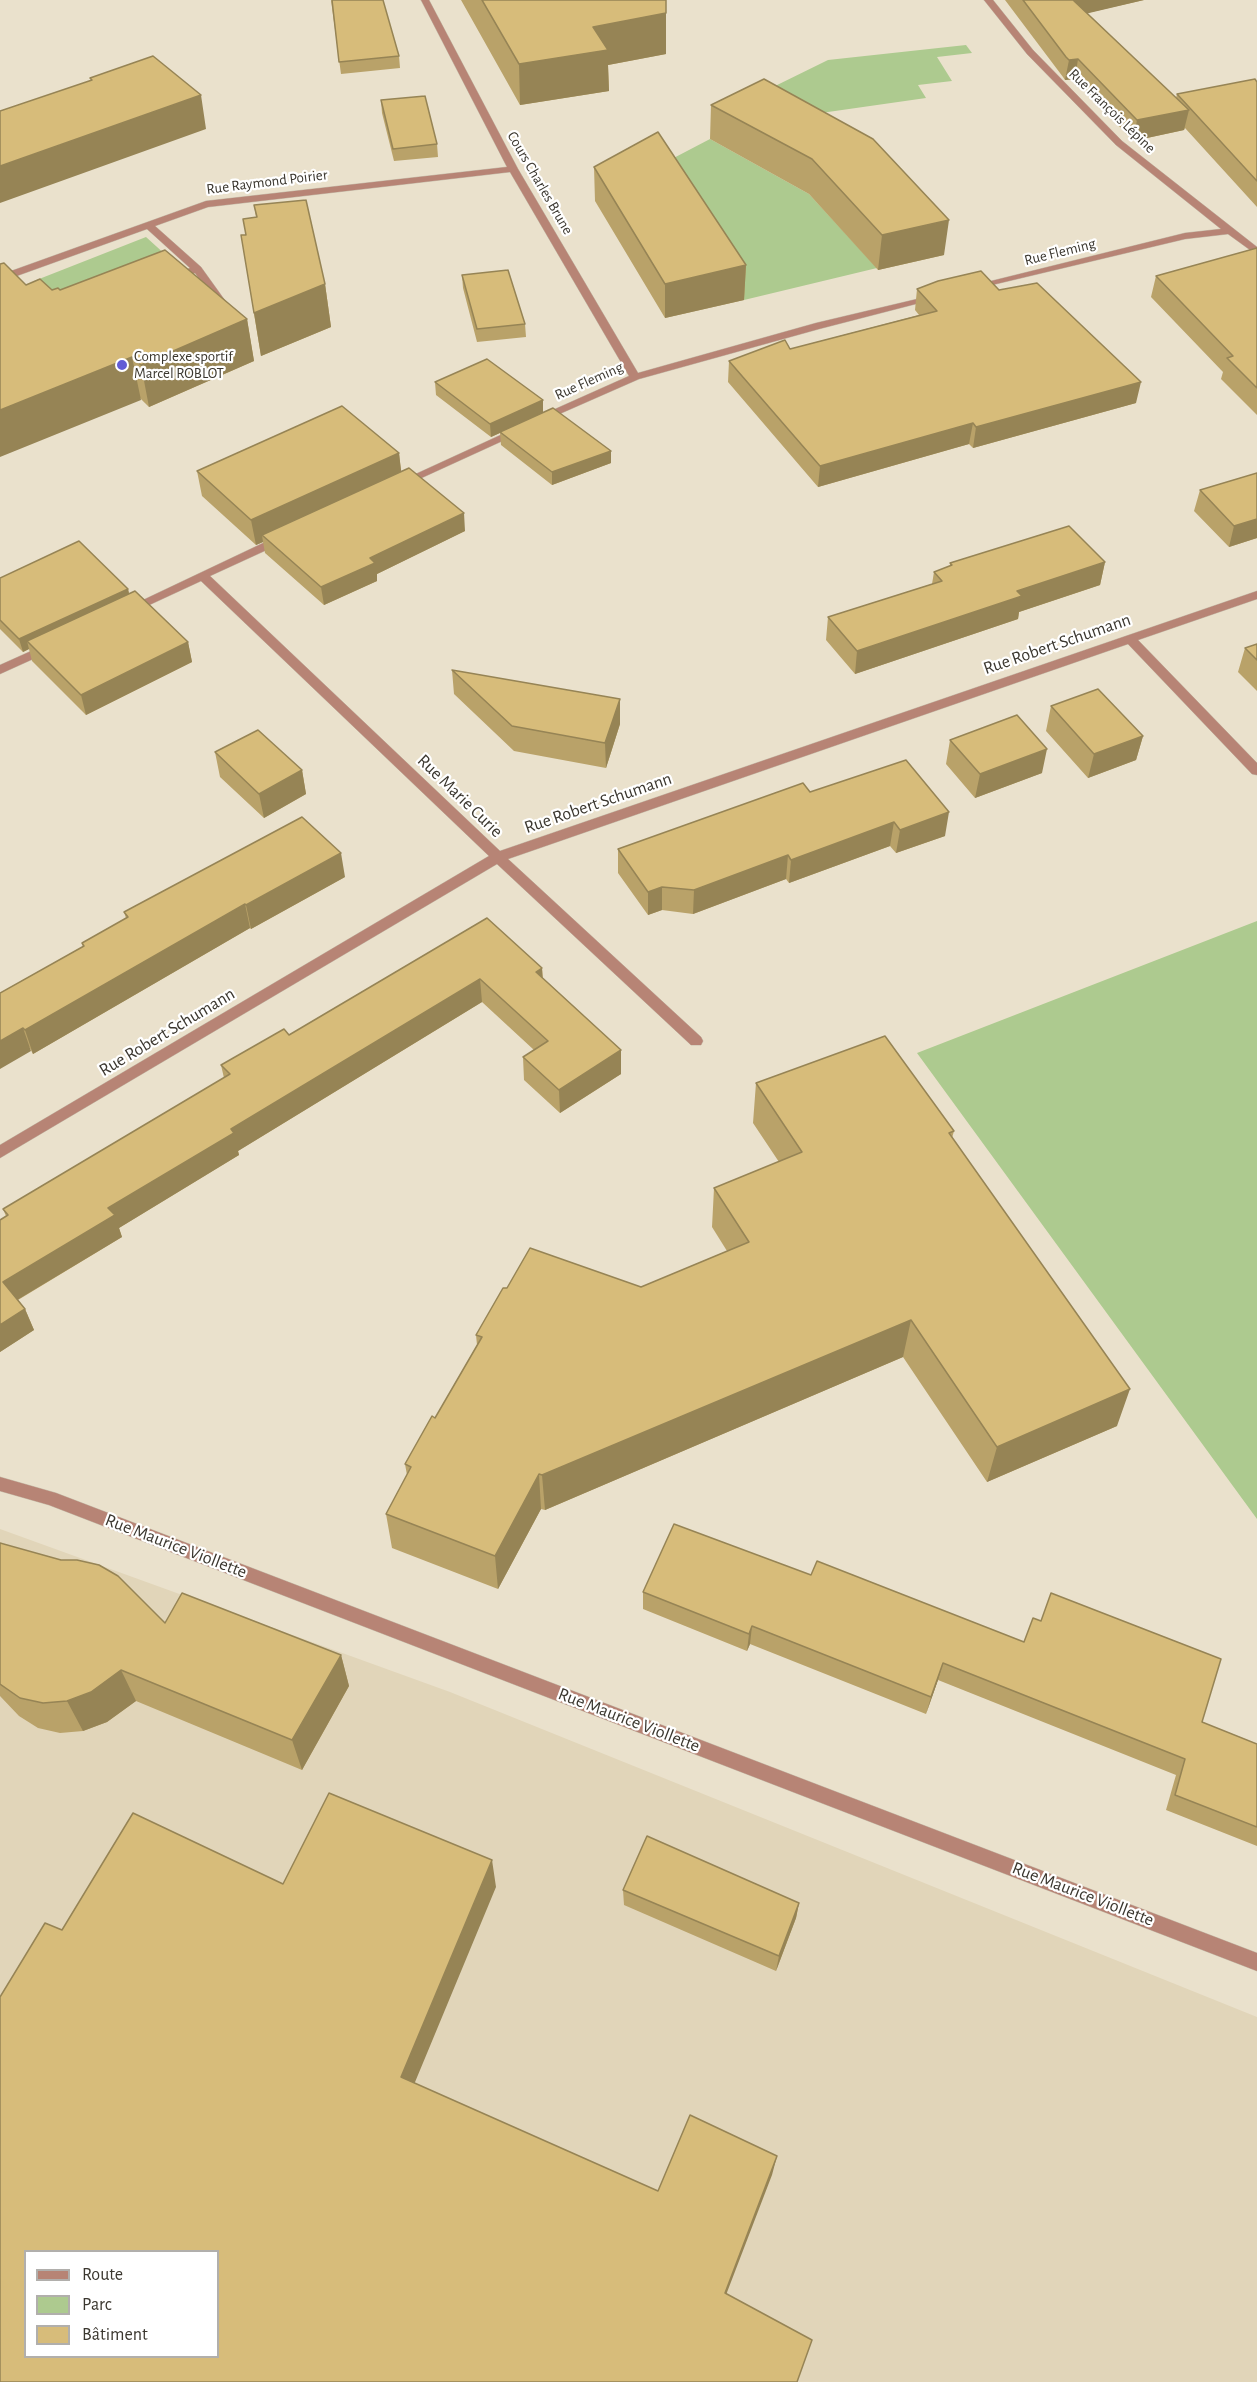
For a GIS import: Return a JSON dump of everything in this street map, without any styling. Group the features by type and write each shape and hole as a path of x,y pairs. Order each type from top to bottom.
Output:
{"street":[{"name":"Cours Charles Brune","path":"424,0 513,169 635,377"},
{"name":"Rue François Lépine","path":"988,0 1030,52 1119,143 1257,252"},
{"name":"Rue Raymond Poirier","path":"0,279 206,204 513,169"},
{"path":"148,225 197,269 224,306"},
{"name":"Rue Fleming","path":"969,290 1185,236 1229,231"},
{"path":"164,282 197,269"},
{"path":"14,274 23,282"},
{"name":"Rue Fleming","path":"389,489 635,377 816,326 946,295"},
{"path":"117,615 292,534"},
{"name":"Rue Marie Curie","path":"202,575 498,857 696,1041"},
{"name":"Rue Robert Schumann","path":"0,1152 498,857 1129,638 1257,596"},
{"path":"1129,638 1257,771"},
{"path":"0,670 64,640"},
{"name":"Rue Maurice Viollette","path":"0,1484 50,1498 1257,1962"}],"shaded area":[{"path":"0,1529 450,1692 1257,2017 1257,2382 0,2382"}],"green space":[{"path":"966,45 972,53 937,57 952,81 918,85 926,98 814,114 769,89 828,60"},
{"path":"710,139 809,194 877,268 744,300 672,189 645,173"},
{"path":"146,237 178,266 65,309 34,281"},
{"path":"1257,921 1257,1519 917,1053"}],"building":[{"path":"332,0 383,0 399,56 339,62"},
{"path":"482,0 666,0 666,13 593,27 608,50 519,64"},
{"path":"1023,0 1073,0 1189,110 1137,120 1078,59 1069,60 1066,57"},
{"path":"153,56 201,95 0,166 0,111 92,80 90,78"},
{"path":"764,79 873,139 949,220 882,235 812,159 711,105"},
{"path":"1255,79 1257,82 1257,181 1177,94"},
{"path":"425,96 437,144 393,149 381,100"},
{"path":"658,132 746,265 665,284 594,167"},
{"path":"306,200 325,284 254,313 241,235 246,235 243,219 257,217 254,205"},
{"path":"1257,248 1257,388 1227,358 1233,356 1156,276"},
{"path":"165,250 247,319 141,365 132,357 0,410 0,264 4,263 26,285 40,279 52,290 58,288 60,290"},
{"path":"508,270 525,324 477,329 462,275"},
{"path":"981,271 999,290 1037,283 1141,382 976,427 973,423 820,466 729,361 785,340 790,349 937,311 917,289 938,281"},
{"path":"487,359 543,400 490,424 435,382"},
{"path":"342,406 399,453 251,520 197,471"},
{"path":"553,408 611,451 552,472 500,432"},
{"path":"409,468 464,513 370,558 375,563 321,587 262,535"},
{"path":"1257,473 1257,519 1234,526 1200,490"},
{"path":"1069,526 1105,562 1017,591 1022,596 857,651 828,617 942,581 934,572 952,565 950,563"},
{"path":"79,541 128,589 19,639 0,620 0,578"},
{"path":"135,591 188,642 81,695 27,641"},
{"path":"1257,644 1257,660 1245,648"},
{"path":"452,670 620,699 605,743 512,726"},
{"path":"1098,689 1143,736 1094,754 1051,706"},
{"path":"1017,715 1047,749 980,774 950,740"},
{"path":"258,730 302,770 259,794 215,752"},
{"path":"906,760 949,812 900,830 894,822 791,860 788,855 694,890 662,887 648,892 618,849 803,783 810,792"},
{"path":"302,817 341,853 245,904 25,1030 23,1028 0,1041 0,993 84,946 82,943 128,917 124,912"},
{"path":"487,918 542,968 536,972 621,1050 559,1090 523,1057 548,1041 480,979 231,1129 234,1133 108,1208 115,1215 3,1282 25,1309 0,1325 0,1220 8,1215 3,1209 230,1074 221,1065 284,1029 289,1035"},
{"path":"885,1036 954,1131 949,1133 1130,1389 997,1447 911,1320 542,1475 539,1474 495,1556 386,1514 411,1467 405,1464 432,1416 435,1418 482,1337 476,1335 503,1288 507,1288 530,1248 641,1287 749,1242 714,1188 802,1152 756,1083"},
{"path":"674,1524 811,1575 817,1561 1024,1642 1033,1618 1041,1621 1051,1593 1221,1659 1202,1722 1257,1744 1257,1827 1175,1795 1185,1759 943,1663 931,1697 752,1626 749,1634 643,1592"},
{"path":"0,1543 61,1560 77,1560 99,1565 118,1576 165,1623 182,1593 341,1655 292,1740 121,1670 91,1692 67,1701 43,1703 20,1698 0,1684"},
{"path":"329,1793 492,1860 401,2077 658,2191 690,2115 777,2156 725,2293 812,2340 797,2382 0,2382 0,1997 45,1923 62,1930 133,1813 283,1884"},
{"path":"647,1836 799,1903 779,1956 623,1890"}],"place":[{"name":"Complexe sportif Marcel ROBLOT","path":"122,365"}]}
